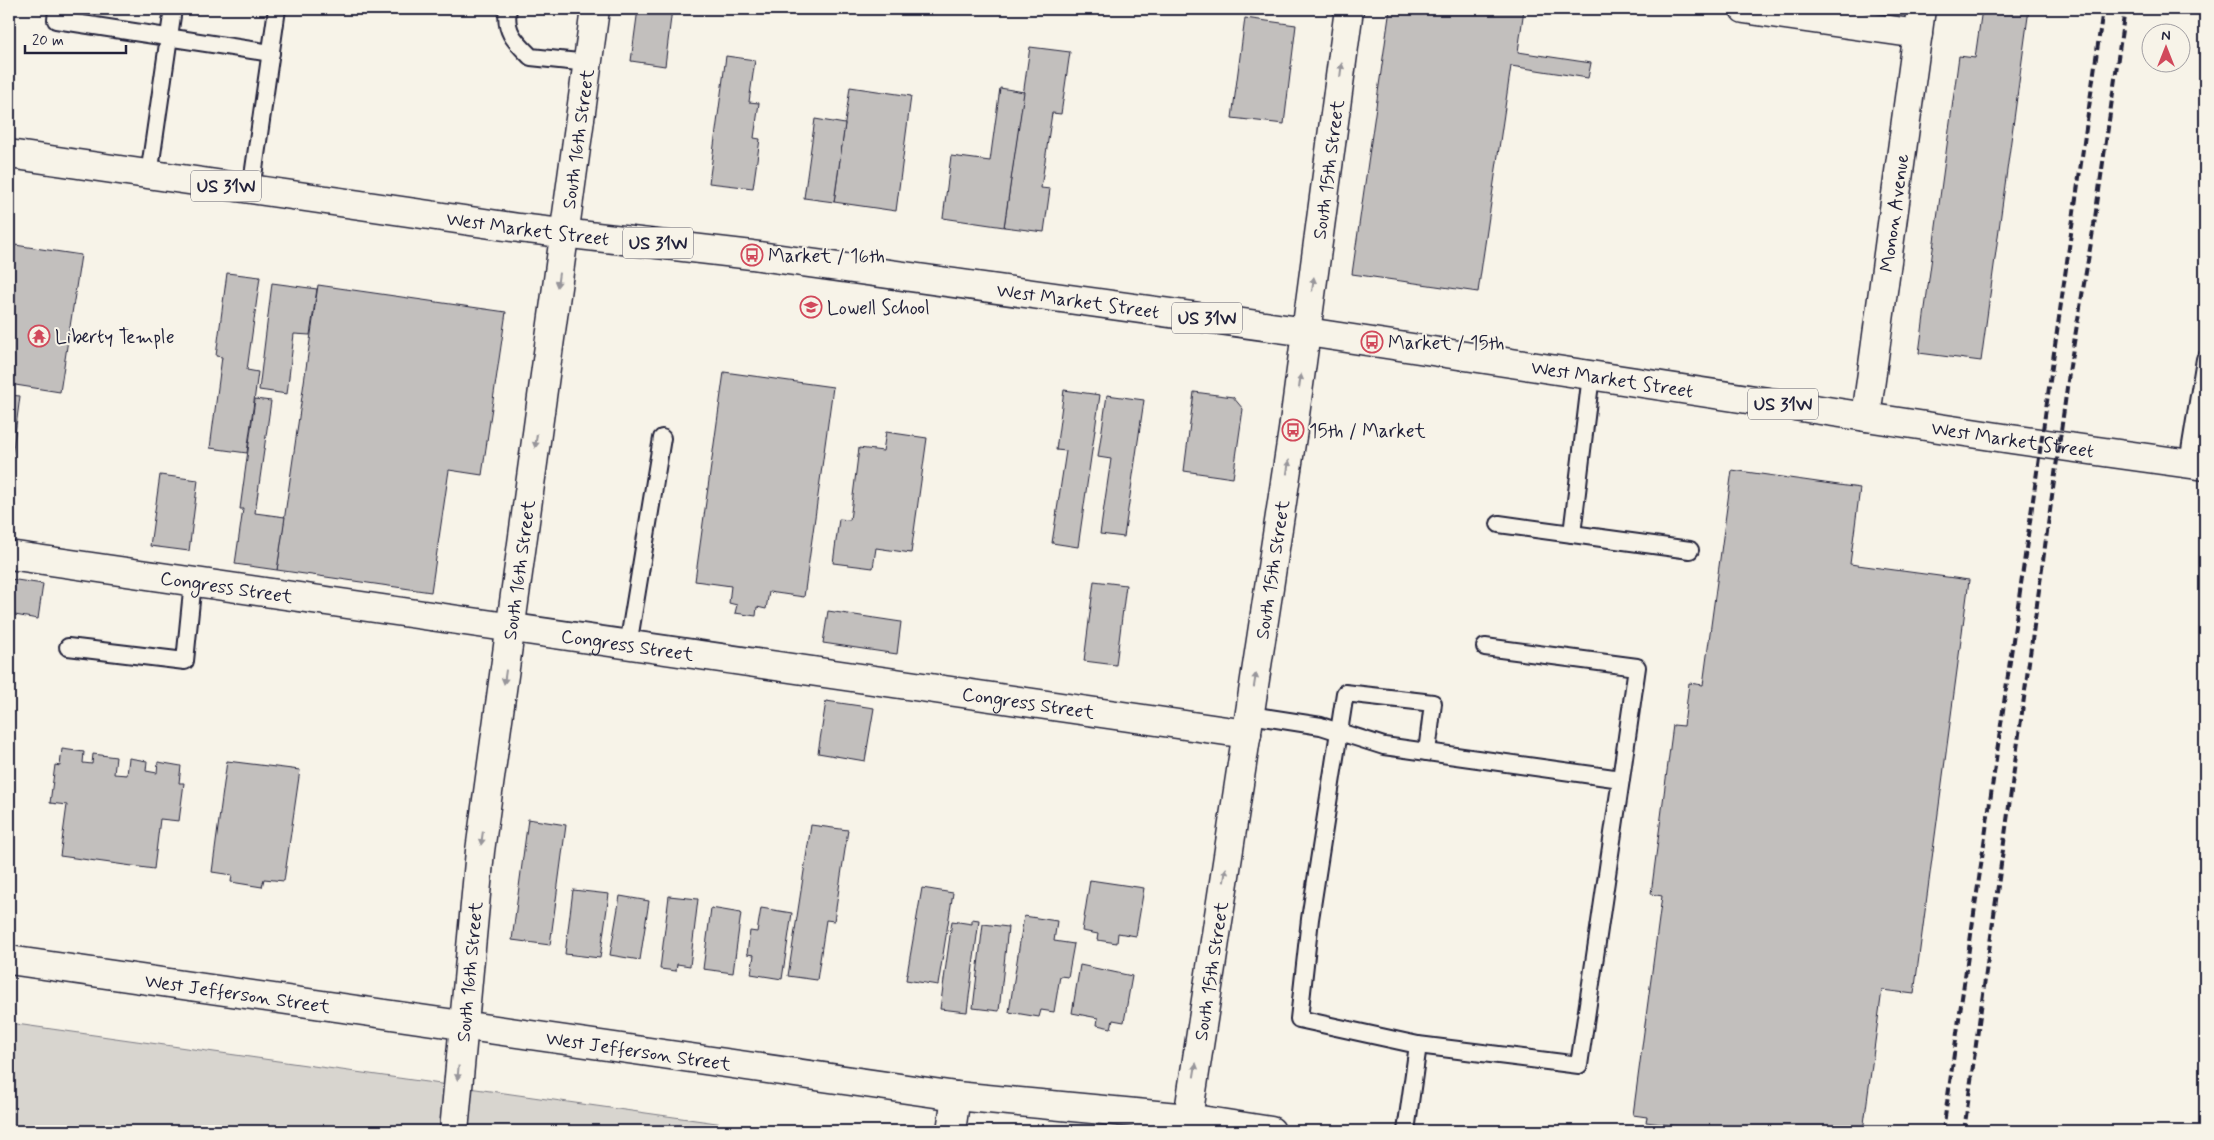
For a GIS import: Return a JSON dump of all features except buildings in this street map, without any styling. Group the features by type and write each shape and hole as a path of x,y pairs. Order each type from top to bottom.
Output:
{"street":[{"name":"South 16th Street","path":"454,1131 462,1024 480,851 595,9"},
{"name":"South 15th Street","path":"1187,1125 1307,332 1348,9"},
{"path":"1744,9 1919,21"},
{"name":"Monon Avenue","path":"1866,417 1919,21"},
{"name":"West Market Street","path":"9,154 251,190 752,255 1307,332 2196,465"},
{"name":"Congress Street","path":"9,555 628,646 1248,724"},
{"name":"West Jefferson Street","path":"9,960 956,1096 1187,1125 1271,1131"},
{"path":"951,1131 956,1096"}],"lane":[{"path":"57,9 56,20 168,39 271,53"},
{"path":"149,175 173,9"},
{"path":"251,190 277,9"},
{"path":"508,9 506,19 509,35 531,57 588,63"},
{"path":"2196,465 2205,359"},
{"path":"1572,534 1591,376"},
{"path":"628,646 662,438"},
{"path":"1499,524 1690,550"},
{"path":"68,647 185,661 193,581"},
{"path":"1427,752 1433,703 1345,692 1310,919 1299,1019 1418,1044 1580,1065 1637,666 1485,647"},
{"path":"1248,724 1321,726 1384,746 1621,779"},
{"path":"1406,1131 1418,1044"}],"shaded area":[{"path":"9,1023 773,1131 9,1131"}],"railway":[{"path":"1943,1131 2103,9"},
{"path":"1964,1131 2070,366 2094,225 2125,9"}],"place":[{"name":"Market / 16th","path":"752,255"},
{"name":"Lowell School","path":"811,307"},
{"name":"Liberty Temple","path":"39,336"},
{"name":"Market / 15th","path":"1372,342"},
{"name":"15th / Market","path":"1293,430"}]}
